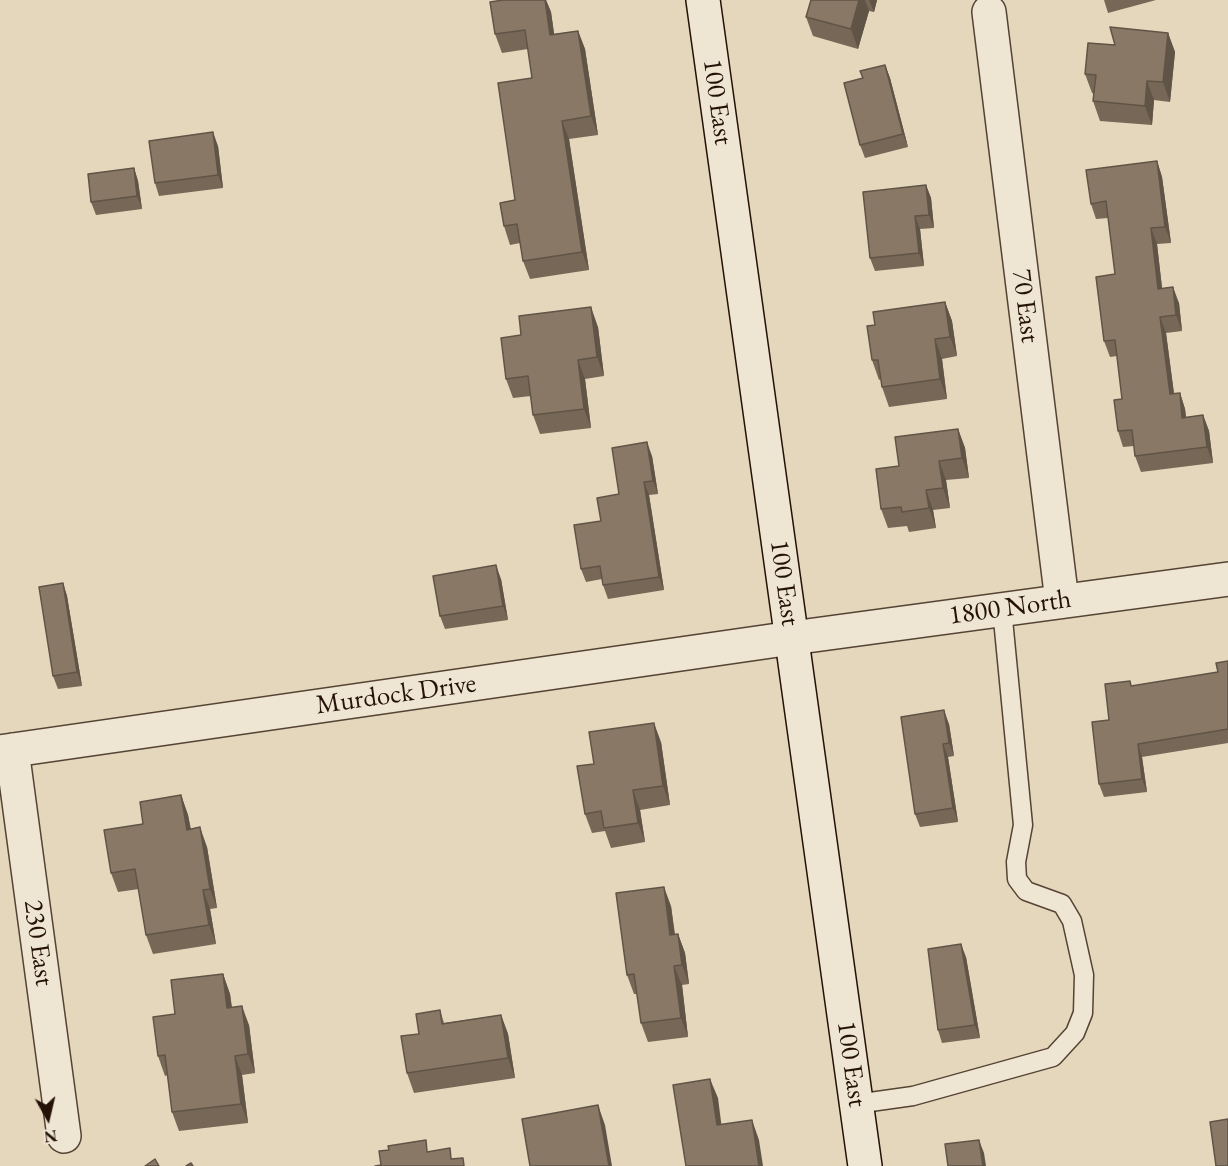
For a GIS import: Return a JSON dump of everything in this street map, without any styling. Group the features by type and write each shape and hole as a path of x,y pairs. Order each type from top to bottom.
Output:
{"street":[{"name":"100 East","path":"702,0 865,1166"},
{"name":"70 East","path":"989,12 1062,601"},
{"name":"1800 North","path":"792,639 1228,579"},
{"name":"Murdock Drive","path":"6,751 792,639"},
{"name":"230 East","path":"6,751 64,1136"}],"lane":[{"path":"856,1104 913,1096 1053,1057 1075,1033 1083,1013 1084,975 1072,921 1062,904 1026,891 1017,879 1016,862 1023,825 1002,609"}],"building":[{"path":"545,0 550,35 578,31 591,116 562,121 582,252 523,261 517,224 504,226 500,203 515,200 498,83 532,78 525,30 495,34 490,2"},
{"path":"811,0 859,0 851,29 806,17"},
{"path":"1110,27 1168,33 1163,82 1147,81 1145,106 1093,101 1096,75 1085,74 1088,43 1115,45"},
{"path":"885,65 903,134 860,145 844,83 863,78 860,71"},
{"path":"213,132 218,175 155,183 149,141"},
{"path":"1157,161 1165,227 1151,228 1158,289 1173,287 1176,315 1160,317 1170,394 1180,393 1182,418 1203,415 1207,447 1135,456 1132,430 1118,431 1114,400 1122,399 1115,340 1104,341 1096,277 1115,274 1106,201 1091,204 1086,170"},
{"path":"134,168 137,196 91,202 88,174"},
{"path":"926,185 929,215 915,216 919,253 870,258 863,192"},
{"path":"945,302 950,337 935,339 940,379 882,387 878,360 872,360 867,326 875,325 873,312"},
{"path":"591,307 597,357 578,360 584,409 533,415 528,376 506,379 501,338 521,335 519,316"},
{"path":"958,429 962,458 939,461 943,488 926,490 929,508 902,512 901,507 881,509 876,469 899,466 895,437"},
{"path":"647,442 653,481 644,482 659,577 603,585 600,566 581,569 574,525 601,521 597,498 619,494 612,448"},
{"path":"496,565 503,606 440,616 433,576"},
{"path":"63,583 77,672 53,676 39,587"},
{"path":"1228,661 1228,729 1138,744 1142,779 1099,784 1092,722 1109,720 1105,684 1130,681 1131,686 1218,672 1216,663"},
{"path":"944,710 949,743 943,744 953,808 915,814 901,717"},
{"path":"654,723 663,786 633,790 638,823 604,828 601,811 585,814 577,766 594,764 589,732"},
{"path":"181,795 187,830 200,827 210,889 203,890 209,925 146,935 135,869 111,873 104,830 143,824 140,802"},
{"path":"664,887 670,935 678,934 682,965 674,966 681,1018 641,1023 634,974 627,975 616,893"},
{"path":"961,944 975,1025 938,1030 928,949"},
{"path":"223,974 227,1008 242,1006 248,1054 235,1056 241,1104 172,1112 165,1055 158,1056 153,1017 175,1014 171,980"},
{"path":"440,1010 442,1024 501,1015 508,1058 407,1073 401,1036 419,1034 416,1014"},
{"path":"710,1079 717,1125 752,1120 759,1166 686,1166 673,1085"},
{"path":"598,1105 609,1166 530,1166 522,1119"},
{"path":"1228,1119 1228,1166 1216,1166 1210,1122"},
{"path":"426,1140 427,1152 450,1148 451,1159 463,1158 464,1166 375,1166 381,1165 379,1151 389,1150 388,1146"},
{"path":"979,1140 983,1166 948,1166 945,1144"},
{"path":"155,1159 159,1166 145,1166"}]}
